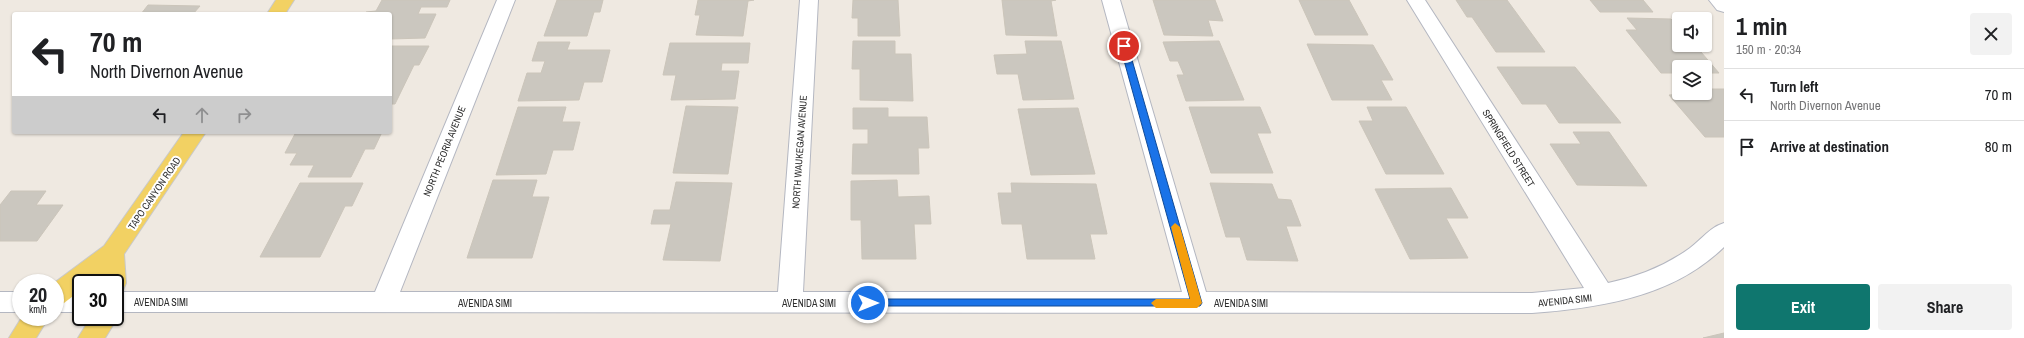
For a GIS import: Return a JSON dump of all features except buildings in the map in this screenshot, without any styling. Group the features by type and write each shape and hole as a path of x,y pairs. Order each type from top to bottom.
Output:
{"main road":[{"path":"277,12 285,0"},
{"name":"TAPO CANYON ROAD","path":"64,289 112,253 194,134"},
{"path":"112,253 113,274"},
{"path":"22,338 30,326"},
{"path":"92,338 99,326"}],"street":[{"name":"NORTH PEORIA AVENUE","path":"383,303 506,0"},
{"name":"NORTH WAUKEGAN AVENUE","path":"790,303 809,0"},
{"path":"1111,0 1197,303"},
{"name":"SPRINGFIELD STREET","path":"1416,0 1602,295"},
{"path":"1718,0 1724,6"},
{"name":"AVENIDA SIMI","path":"124,302 1532,303 1602,295 1646,283 1685,264 1724,232"},
{"path":"0,302 12,302"}],"slow traffic":[{"path":"1156,303 1197,303 1175,227"}],"route":[{"path":"868,303 1197,303 1124,46"}]}
